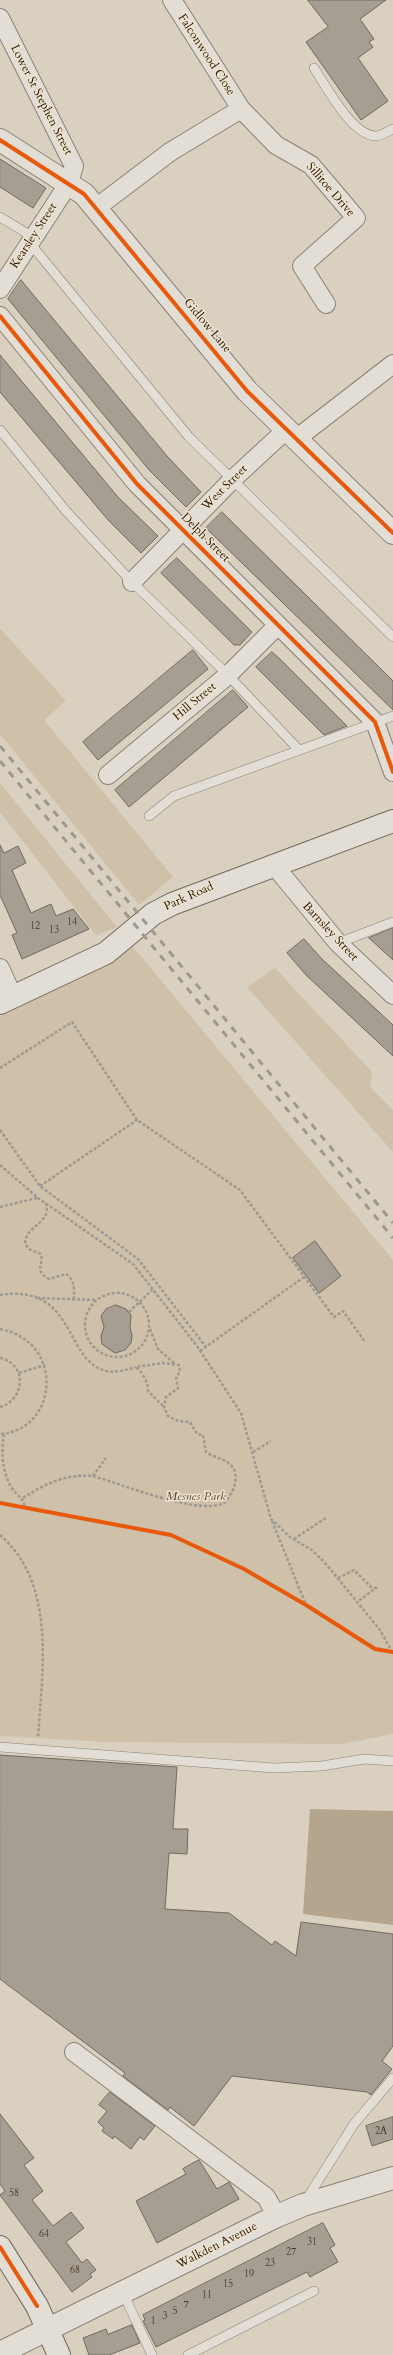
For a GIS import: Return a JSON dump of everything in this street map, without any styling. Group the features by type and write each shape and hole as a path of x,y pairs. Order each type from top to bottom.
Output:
{"street":[{"name":"Falconwood Close","path":"172,0 241,109"},
{"name":"Lower St Stephen Street","path":"0,18 74,166 69,183"},
{"path":"96,208 170,152 241,109"},
{"name":"Sillitoe Drive","path":"241,109 276,145 311,165 356,218 302,266 326,304"},
{"name":"Gidlow Lane","path":"0,140 84,194 247,391 393,534"},
{"name":"Kearsley Street","path":"0,287 69,183"},
{"name":"Delph Street","path":"0,316 137,484 182,531 375,722 393,772"},
{"name":"West Street","path":"132,582 233,479 291,434 393,364"},
{"name":"Hill Street","path":"108,775 228,675 278,625"},
{"name":"Park Road","path":"7,1000 106,953 153,914 172,904 273,864 393,821"},
{"name":"Barnsley Street","path":"273,864 338,943 393,995"},
{"path":"0,968 7,1000"},
{"path":"74,2052 266,2197 277,2216"},
{"name":"Walkden Avenue","path":"0,2353 277,2216 304,2205 393,2178"},
{"path":"0,2246 30,2293 59,2355"}],"lane":[{"path":"314,68 342,110 362,133 376,136 393,129"},
{"path":"0,217 31,240 189,437 393,637"},
{"path":"0,430 66,511 132,582 228,675 299,750"},
{"path":"149,816 174,796 393,716"},
{"path":"338,943 393,922"},
{"path":"0,1747 274,1768 322,1766 364,1759 393,1761"},
{"path":"304,2205 354,2124 393,2078"},
{"path":"188,2355 314,2291"},
{"path":"122,2293 152,2355"}],"path":[{"path":"0,1068 72,1022 137,1120 240,1190 334,1317 343,1311 365,1342"},
{"path":"40,1186 137,1120"},
{"path":"0,1130 40,1186 138,1260 206,1347"},
{"path":"0,1165 38,1198 133,1264 200,1351 241,1413 272,1518 306,1605"},
{"path":"0,1207 38,1198"},
{"path":"46,1203 47,1212 44,1219 27,1233 25,1244 29,1249 41,1254 39,1265 40,1272 44,1276 49,1279 66,1274 70,1277 74,1288 74,1299"},
{"path":"200,1351 304,1277"},
{"path":"129,1312 152,1290"},
{"path":"0,1295 18,1293 37,1298 97,1300"},
{"path":"149,1324 148,1334 137,1350 119,1357 100,1352 87,1337 85,1327 86,1317 97,1300 106,1295 116,1293 126,1294 139,1302 148,1315 150,1332 156,1345 178,1366 180,1371 176,1378 178,1388 166,1397 164,1407"},
{"path":"37,1298 58,1313 72,1333 81,1350 96,1366 105,1371 118,1372 136,1367 174,1363"},
{"path":"0,1329 12,1332 26,1339 38,1351 45,1365 47,1387 40,1408 31,1420 18,1429 0,1434"},
{"path":"0,1358 11,1363 19,1373 20,1385 18,1393 13,1400 0,1407"},
{"path":"19,1373 45,1365"},
{"path":"23,1498 41,1486 58,1479 79,1475 93,1476 181,1503 208,1507 224,1503 234,1485 234,1471 230,1465 206,1452 203,1435 197,1434 190,1422 178,1421 168,1416 164,1407 148,1391 148,1385 145,1378 136,1367"},
{"path":"4,1434 3,1466 12,1488 23,1498 25,1507"},
{"path":"253,1452 271,1441"},
{"path":"93,1476 106,1458"},
{"path":"19,1506 33,1509"},
{"path":"272,1518 294,1539 312,1550 338,1578 380,1630 393,1652"},
{"path":"294,1539 326,1518"},
{"path":"0,1535 14,1548 25,1563 39,1612 43,1664 37,1750"},
{"path":"338,1578 354,1570 367,1584 376,1588 357,1602"},
{"path":"300,1602 313,1609"},
{"path":"387,1651 393,1652"}],"green space":[{"path":"0,628 66,701 44,720 173,877 139,905 0,734"},
{"path":"0,783 117,927 96,935 0,812"},
{"name":"Mesnes Park","path":"130,943 393,1260 393,1734 342,1744 105,1742 0,1736 0,1016 105,962"},
{"path":"275,968 372,1072 370,1087 393,1110 393,1152 247,987"}],"shaded area":[{"path":"310,1809 393,1811 393,1925 303,1914"}],"building":[{"path":"308,0 386,0 360,19 374,39 369,42 373,47 358,58 388,101 361,120 306,42 328,27"},
{"path":"0,159 46,188 33,208 0,187"},
{"path":"21,280 167,456 201,492 186,507 150,471 8,299"},
{"path":"0,355 117,496 158,536 141,553 109,521 0,392"},
{"path":"222,512 393,681 393,710 206,528"},
{"path":"177,558 252,632 240,645 234,645 161,573"},
{"path":"193,650 208,669 98,760 83,742"},
{"path":"272,652 347,726 324,735 256,667"},
{"path":"233,690 248,707 129,807 115,790"},
{"path":"0,845 4,853 18,846 26,863 12,870 31,913 51,904 56,916 73,909 89,929 22,959 12,935 17,933 0,895"},
{"path":"393,928 393,960 369,938"},
{"path":"304,939 322,959 393,1025 393,1056 306,975 287,953"},
{"path":"315,1241 341,1276 319,1293 293,1258"},
{"path":"116,1305 126,1309 131,1315 130,1328 132,1335 131,1343 125,1350 115,1353 102,1344 101,1336 104,1327 101,1316 106,1309"},
{"path":"0,1755 177,1767 173,1829 188,1829 187,1854 169,1853 165,1909 229,1913 272,1945 275,1941 296,1956 301,1922 393,1934 393,2046 382,2061 392,2069 371,2095 367,2092 232,2076 194,2126 170,2107 168,2110 123,2076 125,2073 0,1979"},
{"path":"110,2092 155,2126 144,2140 140,2137 131,2149 114,2136 113,2139 102,2131 104,2128 98,2122 107,2111 99,2105"},
{"path":"0,2114 34,2158 24,2165 43,2191 32,2200 53,2226 71,2212 84,2228 66,2242 82,2263 87,2259 96,2270 90,2274 92,2277 72,2292 0,2195 5,2191 0,2184"},
{"path":"393,2117 393,2139 372,2146 366,2126"},
{"path":"199,2160 217,2189 229,2182 239,2199 157,2243 136,2201 186,2174 183,2169"},
{"path":"323,2223 335,2245 330,2248 338,2262 310,2277 307,2272 156,2347 143,2321 145,2320 143,2315"},
{"path":"132,2325 140,2343 109,2355 89,2355 83,2338 106,2329 108,2334"}],"railway":[{"path":"0,746 393,1223"},
{"path":"0,761 393,1238"}],"cycle path":[{"path":"0,140 84,194 247,391 393,533"},
{"path":"0,316 137,484 375,722 393,772"},
{"path":"0,1503 171,1535 244,1569 306,1605 375,1649 393,1652"},
{"path":"0,2247 37,2306"}]}
